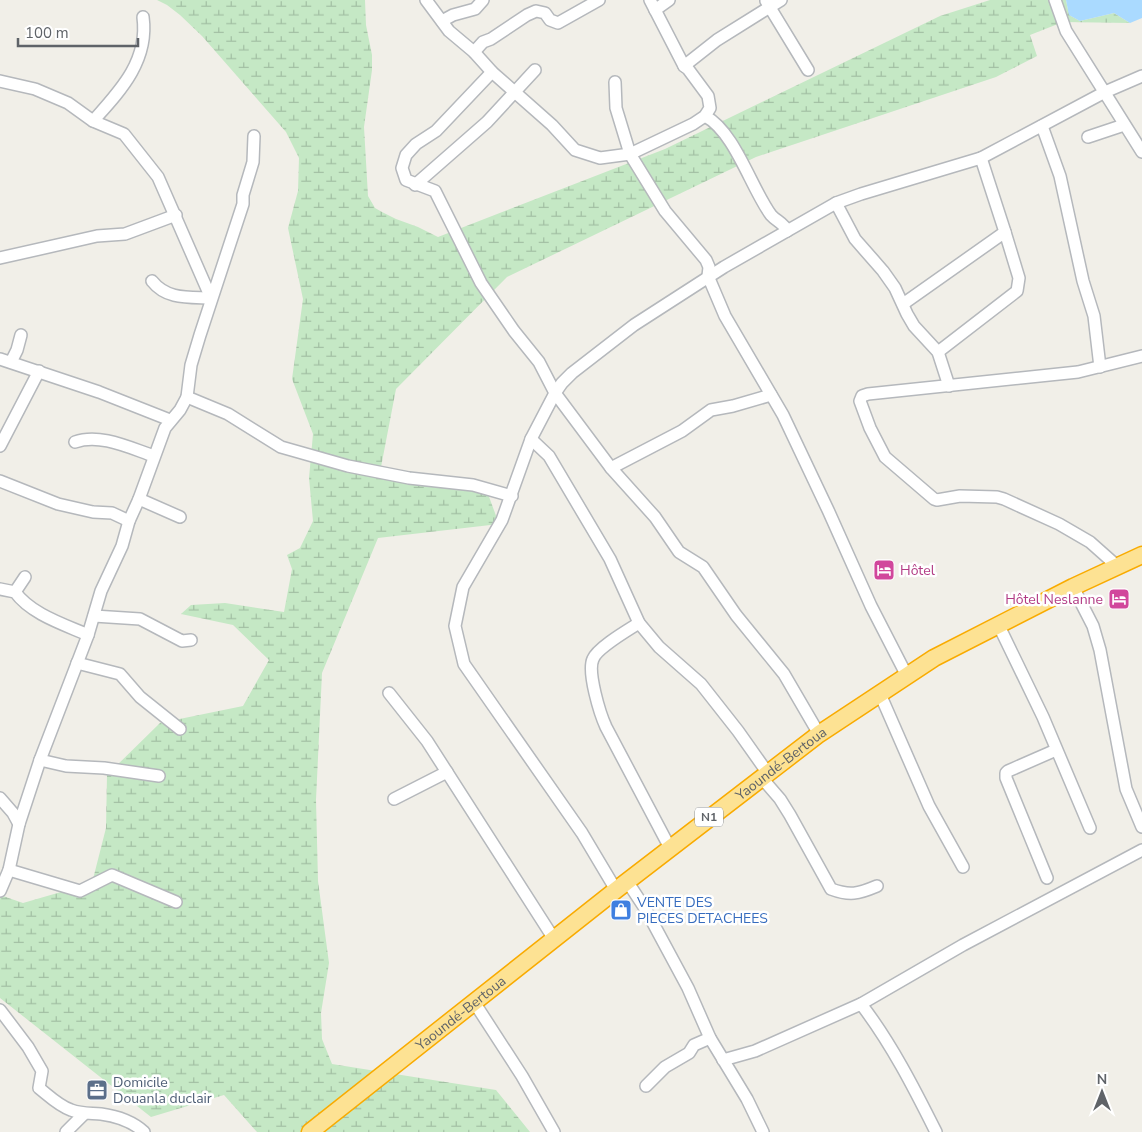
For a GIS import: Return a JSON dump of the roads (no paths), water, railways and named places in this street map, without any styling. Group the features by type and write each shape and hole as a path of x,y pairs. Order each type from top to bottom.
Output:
{"highway":[{"name":"Yaoundé-Bertoua","path":"310,1132 670,848 819,734 934,658 998,624 1142,555"}],"street":[{"path":"426,0 449,32 474,52 492,72 552,125 575,150 600,158 630,154 694,124 705,116 710,108 708,96 684,66 652,5 669,0"},
{"path":"442,21 453,14 475,10 483,0"},
{"path":"474,52 483,42 492,39 536,11 545,13 550,20 558,23 598,0"},
{"path":"684,66 768,3 781,0"},
{"path":"1054,0 1066,31 1142,152"},
{"path":"768,3 808,70"},
{"path":"94,121 124,86 134,70 142,44 143,17"},
{"path":"415,185 487,122 534,70"},
{"path":"492,72 436,132 416,144 406,155 402,168 406,180 435,191 481,283 514,331 539,362 555,393 611,468 655,518 679,552 703,567 736,615 784,674 819,734"},
{"path":"763,1132 747,1099 710,1038 688,988 646,910 622,886 582,833 464,664 455,626 463,587 502,520 531,440 555,393 572,373 626,331 708,276 836,203 980,158 1105,92 1142,76"},
{"path":"0,81 35,89 68,103 94,121 124,134 158,177 211,298"},
{"path":"615,82 616,108 630,154 665,211 706,260 709,267 708,276 725,316 783,415 870,606 907,676"},
{"path":"705,116 713,120 734,148 772,216 786,226 787,230"},
{"path":"1088,137 1124,124"},
{"path":"1042,126 1060,176 1083,281 1094,316 1100,367"},
{"path":"0,891 9,870 18,824 40,760 88,635 101,591 122,546 129,521 165,428 180,410 187,397 191,365 211,298 243,204 243,195 253,162 254,136"},
{"path":"938,352 1017,291 1019,278 980,158"},
{"path":"836,203 855,239 895,288 906,314 914,326 938,352 949,386"},
{"path":"0,258 15,253 97,236 125,234 176,215"},
{"path":"903,304 1005,232"},
{"path":"152,281 158,288 174,296 211,298"},
{"path":"5,360 17,350 21,335"},
{"path":"1117,566 1090,542 1059,524 1004,499 960,496 938,500 934,498 885,457 860,401 862,396 868,394 1078,372 1142,356"},
{"path":"5,360 99,392 170,420"},
{"path":"0,446 39,371"},
{"path":"611,468 682,431 710,410 733,406 771,395"},
{"path":"187,397 228,414 273,443 288,449 348,466 410,478 473,485 512,496"},
{"path":"75,442 84,439 111,442 154,456"},
{"path":"531,440 548,456 610,559 639,623 660,647 701,684 738,731 790,815 831,889 842,893 858,894 877,886"},
{"path":"0,481 58,504 93,512 112,513 129,521"},
{"path":"139,499 180,517"},
{"path":"15,592 25,577"},
{"path":"1073,587 1093,626 1100,650 1126,789 1142,827"},
{"path":"0,589 15,592 21,600 50,618 88,635"},
{"path":"94,616 140,619 182,641 191,640"},
{"path":"639,623 607,644 593,657 591,666 600,713 606,727 670,848"},
{"path":"998,624 1043,717 1090,828"},
{"path":"77,663 120,674 140,697 180,729"},
{"path":"389,692 427,741 554,939"},
{"path":"880,694 929,806 963,867"},
{"path":"1047,878 1006,774 1008,771 1056,750"},
{"path":"40,760 66,766 104,768 159,776"},
{"path":"394,798 447,772"},
{"path":"0,798 13,813 18,824"},
{"path":"723,1060 755,1051 861,1004 963,945 1142,850"},
{"path":"9,870 80,892 112,875 176,902"},
{"path":"474,1002 522,1076 554,1132"},
{"path":"861,1004 875,1022 902,1068 936,1132"},
{"path":"0,1010 28,1047 42,1071 39,1088 68,1110 84,1114 102,1114 116,1118 132,1123 141,1131"},
{"path":"646,1086 666,1068 689,1053 694,1046 710,1038"},
{"path":"66,1132 84,1114"}],"water":[{"path":"1066,0 1142,0 1142,18 1130,23 1114,13 1080,21 1069,15"}],"place":[{"name":"Hôtel","path":"884,570"},
{"name":"Hôtel Neslanne","path":"1119,599"},
{"name":"VENTE DES PIECES DETACHEES","path":"621,910"},
{"name":"Domicile Douanla duclair","path":"97,1090"}]}
